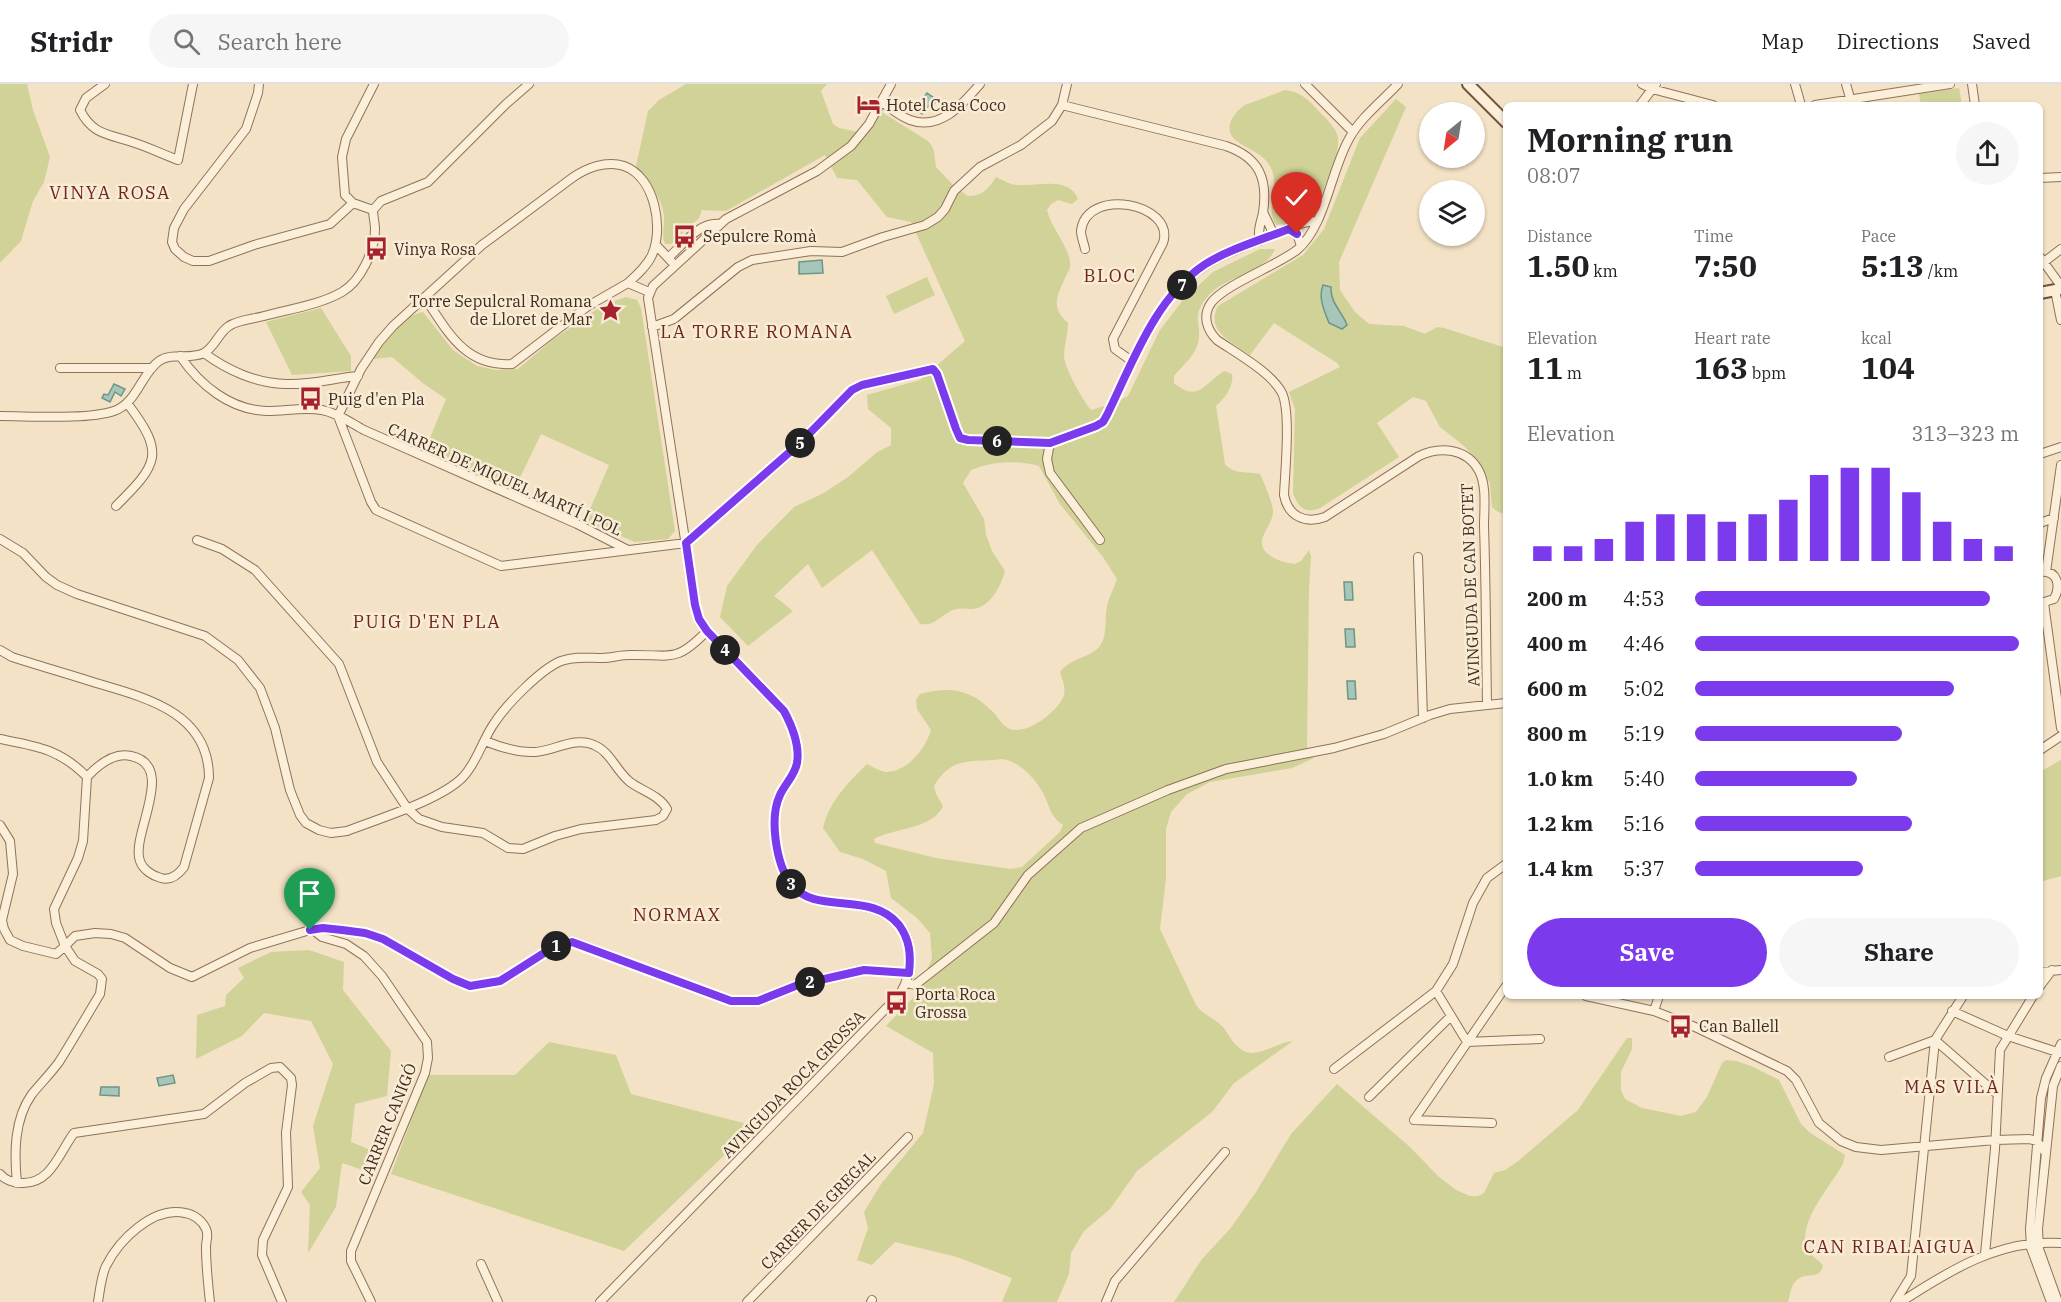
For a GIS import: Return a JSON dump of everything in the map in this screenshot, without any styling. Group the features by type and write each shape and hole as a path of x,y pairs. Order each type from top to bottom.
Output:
{"main road":[{"path":"1468,84 1503,119"},
{"path":"1476,84 1503,110"},
{"path":"2043,288 2060,288"},
{"path":"2043,292 2060,288"}],"street":[{"path":"105,84 86,98 81,110 85,119 107,136 128,140 178,160 193,84"},
{"path":"259,84 246,129 184,209 174,228 172,242 175,249 193,261 209,261 254,245 330,224 353,203"},
{"path":"373,210 353,203 345,195 342,157 346,139 374,84"},
{"path":"0,416 97,415 116,411 127,403 160,360 204,353 228,326 327,299 345,290 357,277 366,262 375,230 373,210 381,201 428,182 529,84"},
{"path":"628,283 649,292 674,265 720,224 832,161 864,132 891,84"},
{"path":"882,102 909,120 934,122 943,119 957,109 980,84"},
{"path":"652,327 674,319 738,267 752,260 811,251 842,252 925,225 943,213 958,185 980,167 1021,145 1044,128 1058,114 1067,84"},
{"path":"1305,84 1353,132"},
{"name":"AVINGUDA DE CAN BOTET","path":"1398,84 1353,132 1343,151 1316,221 1301,246 1213,301 1207,313 1208,328 1217,340 1267,376 1282,393 1286,411 1284,495 1288,507 1297,516 1315,520 1325,517 1431,450 1443,449 1457,452 1470,460 1479,472 1483,484 1487,705"},
{"path":"1642,84 1704,102"},
{"path":"1795,84 1801,102"},
{"path":"1846,84 1850,98"},
{"path":"1830,102 1948,84"},
{"path":"1972,84 1975,102"},
{"path":"1642,102 1654,86"},
{"path":"1062,105 1227,146 1240,152 1252,161 1261,173 1264,187 1263,210 1258,236 1260,241"},
{"path":"425,298 461,349 498,365 512,364 588,306 628,283 648,262 656,245 657,210 654,201 637,175 624,166 599,165 582,171 482,246 393,326 379,342 358,376 338,416 376,510 501,566 686,543 800,443 852,390 862,385 933,369 937,374 960,438 968,440 1050,443 1096,426 1103,422 1158,313 1194,273 1212,261 1306,221 1316,221"},
{"path":"2043,178 2061,177"},
{"path":"1085,249 1082,236 1084,223 1097,208 1112,203 1145,210 1154,215 1163,226 1165,237 1163,243 1113,339 1115,349 1133,362"},
{"path":"1263,210 1274,235"},
{"path":"668,258 703,226 713,223 720,224"},
{"path":"1289,229 1312,229"},
{"path":"1289,229 1297,234 1301,246"},
{"path":"656,245 674,265"},
{"path":"2043,258 2061,249"},
{"path":"2043,261 2060,288 2061,320"},
{"name":"AVINGUDA ROCA GROSSA","path":"600,1302 900,994 909,973 910,960 907,936 897,922 882,911 869,906 811,898 791,884 784,872 775,838 774,822 780,795 795,769 798,750 790,722 784,711 707,631 699,619 652,327 649,292"},
{"path":"204,353 226,368 269,382 287,384 358,376"},
{"name":"CARRER DE MIQUEL MARTÍ I POL","path":"180,356 191,372 212,391 240,405 258,410 313,409 338,416 364,430 577,524 629,550"},
{"path":"60,368 152,368"},
{"path":"116,506 138,485 153,460 152,445 138,417 127,403"},
{"path":"1050,443 1047,459 1050,473 1100,540"},
{"path":"2043,453 2061,447"},
{"path":"2043,603 2056,597 2059,592 2060,583 2056,577 2043,572 2054,518 2061,465"},
{"path":"2043,522 2054,518"},
{"path":"0,539 23,553 57,585 77,594 205,636 238,660 261,688 275,728 295,806 306,823 331,833 347,831 407,808 442,793 462,778 474,762 495,722 529,684 560,661 579,657 674,655 693,645 707,631"},
{"path":"197,540 222,549 255,570 339,664 376,762 407,808 419,819 442,827 483,833 508,848 523,849 555,836 581,829 656,820 663,816 667,809 657,798 630,783 619,773 609,757 593,744 577,742 535,752 501,748 485,741"},
{"path":"1418,557 1423,718"},
{"path":"2043,610 2061,728"},
{"path":"0,650 12,657 147,699 173,711 190,727 205,750 209,764 209,778 184,867 178,875 166,880 154,876 144,868 139,860 139,846 153,788 151,773 144,762 131,756 117,757 100,764 87,777 83,841 78,858 54,909 56,923 65,946 75,961 98,974 102,979 102,987 60,1060 23,1109 18,1126 17,1183"},
{"path":"906,983 915,985 994,922 1028,875 1081,828 1168,790 1226,769 1334,748 1384,734 1450,709 1503,703"},
{"path":"2043,748 2061,736"},
{"path":"0,740 38,746 58,753 75,764 87,777"},
{"path":"0,825 10,841 13,874 2,920 10,940 23,946 56,954 75,936 95,933 111,934 125,938 170,968 192,977 250,948 323,928 365,933 383,939 453,979 470,986 500,981 552,948 572,942 731,1001 758,1001 798,985 864,970 909,973"},
{"path":"1334,1069 1436,991 1453,964 1473,903 1487,878 1503,866"},
{"name":"CARRER CANIGÓ","path":"312,930 322,937 346,944 364,956 382,976 427,1042 428,1058 425,1073 351,1251 351,1261 371,1302"},
{"path":"2043,983 2057,970"},
{"path":"1492,1123 1414,1120 1503,990"},
{"path":"1436,991 1467,1042"},
{"path":"1600,999 1654,1011 1695,1027 1787,1071 1796,1080 1815,1119 1841,1141 1856,1147 1875,1150 2029,1139 2037,1141 2045,1152"},
{"path":"1654,1011 1658,999"},
{"path":"1895,1302 1911,1276 1935,1040 1961,999"},
{"path":"1985,1254 2000,1050 2031,999"},
{"path":"1952,1011 2008,1036 2059,1053"},
{"path":"1369,1097 1451,1016"},
{"path":"1467,1042 1540,1039"},
{"path":"1889,1057 1935,1040"},
{"path":"1935,1040 1997,1094"},
{"path":"2051,1302 2030,1229 2041,1098 2061,1044"},
{"path":"2058,1302 2034,1243 2053,1086 2061,1066"},
{"path":"0,1174 3,1178 17,1183 32,1183 43,1179 74,1133 204,1114 262,1072 280,1067 291,1078 292,1085 286,1133 288,1187 263,1240 262,1255 282,1302"},
{"path":"2041,1098 2050,1110 2061,1111"},
{"name":"CARRER DE GREGAL","path":"748,1302 908,1137"},
{"path":"1106,1302 1115,1281 1225,1152"},
{"path":"98,1302 105,1267 116,1251 146,1220 176,1211 191,1214 203,1223 208,1232 206,1246 210,1302"},
{"path":"1901,1302 1955,1268 1985,1254 2034,1243 2061,1243"},
{"path":"481,1264 498,1302"},
{"path":"1911,1276 1923,1288"}],"green space":[{"path":"0,84 27,84 33,110 50,157 44,182 33,201 21,241 0,263"},
{"path":"686,84 827,84 821,91 833,124 839,128 858,132 878,108 928,141 934,150 936,167 956,188 968,196 978,195 985,191 996,177 1015,185 1052,184 1068,187 1078,199 1072,204 1058,200 1047,210 1067,250 1070,265 1057,301 1059,312 1068,323 1065,361 1074,384 1091,410 1112,404 1128,396 1160,330 1183,300 1213,272 1260,249 1275,249 1262,265 1217,288 1209,295 1198,315 1198,343 1191,357 1174,376 1174,383 1182,389 1195,391 1206,386 1224,371 1232,374 1232,383 1228,392 1216,406 1225,464 1232,470 1260,474 1262,478 1273,510 1262,540 1265,551 1278,560 1295,564 1301,561 1309,550 1311,557 1307,745 1308,752 1314,758 1292,768 1210,782 1187,794 1171,812 1166,829 1166,879 1160,929 1196,1005 1222,1026 1236,1045 1249,1053 1256,1053 1293,1041 1234,1083 1212,1112 1137,1171 1110,1209 1084,1231 1071,1253 1069,1274 1057,1302 1002,1302 1012,1278 957,1257 895,1242 872,1265 857,1260 868,1228 864,1212 881,1184 923,1133 934,1084 933,1053 886,1026 914,997 932,959 930,933 917,918 891,898 886,871 863,859 840,852 823,828 835,800 867,764 885,772 893,771 908,764 920,751 931,730 917,709 916,700 920,694 950,690 967,694 984,704 1006,727 1015,730 1032,726 1049,715 1064,695 1060,672 1068,664 1096,650 1103,641 1107,606 1117,579 1103,557 1060,504 1039,466 1005,462 971,470 963,483 984,519 986,535 992,551 1005,571 998,589 984,605 972,609 955,609 932,623 920,624 872,550 822,588 808,564 774,596 793,611 748,646 720,617 727,586 757,545 794,507 824,493 848,477 876,453 891,445 891,428 868,409 867,395 920,380 965,341 911,222 887,217 857,180 837,178 825,155 726,211 702,210 699,218 671,244 665,244 663,209 636,166 648,111 659,100","holes":["1002,759 1022,768 1033,778 1054,816 1063,825 1060,832 1022,867 1010,869 936,858 875,843 874,839 882,835 922,824 938,814 943,806 934,786 948,769 963,762"]},
{"path":"1959,88 1961,102 1920,102 1919,94"},
{"path":"1285,90 1298,94 1313,105 1333,127 1338,142 1334,164 1311,217 1298,222 1276,225 1272,211 1274,180 1268,163 1259,154 1236,141 1229,128 1233,117 1245,105"},
{"path":"1396,99 1406,107 1339,262 1340,290 1355,312 1369,324 1404,326 1425,334 1437,327 1444,328 1503,347 1503,513 1492,507 1490,484 1478,461 1463,445 1440,427 1426,401 1413,397 1377,423 1399,457 1320,508 1307,510 1303,508 1297,503 1293,493 1295,409 1289,392 1340,367 1274,323 1250,355 1222,335 1215,322 1218,306 1303,255 1324,229 1360,138"},
{"path":"927,277 935,295 894,314 886,296"},
{"path":"626,297 637,300 641,308 675,531 668,539 635,542 585,521 609,465 541,434 514,490 425,450 446,399 392,357 374,359 401,324 415,314 423,312 453,350 477,366 496,370 518,369 551,341 603,305"},
{"path":"321,308 351,356 351,371 292,375 266,322"},
{"path":"2061,760 2061,876 2043,881 2043,770"},
{"path":"309,950 344,962 343,990 391,1051 387,1096 355,1104 351,1142 373,1151 366,1171 342,1163 336,1207 308,1253 310,1205 301,1192 320,1168 313,1126 333,1064 311,1021 264,1013 242,1036 196,1059 197,1015 225,1006 226,995 244,978 238,968 271,952"},
{"path":"1627,1038 1632,1038 1632,1049 1621,1072 1621,1090 1625,1099 1642,1108 1681,1116 1696,1112 1707,1097 1722,1063 1726,1060 1736,1061 1779,1080 1801,1124 1809,1132 1845,1155 1843,1164 1816,1205 1807,1228 1805,1239 1807,1249 1823,1266 1819,1273 1801,1277 1796,1281 1791,1289 1788,1302 1174,1302 1202,1259 1230,1229 1256,1192 1291,1134 1337,1084 1410,1147 1438,1176 1456,1190 1470,1196 1478,1196 1484,1193 1494,1173 1505,1170 1517,1162 1578,1110"},
{"path":"549,1042 616,1055 631,1094 755,1126 624,1251 391,1174 428,1075 515,1075"}],"shaded area":[{"path":"927,93 937,100 932,107 929,105 922,114 915,109"},
{"path":"822,260 823,273 799,274 799,262"},
{"path":"1323,285 1331,287 1334,302 1347,325 1342,329 1329,323 1321,299"},
{"path":"114,384 125,389 121,396 115,392 110,402 102,398 104,394 108,395"},
{"path":"1344,582 1352,582 1353,600 1345,600"},
{"path":"1345,629 1354,629 1355,647 1346,647"},
{"path":"1347,681 1355,681 1356,699 1348,699"},
{"path":"173,1075 175,1083 159,1086 157,1078"},
{"path":"101,1087 119,1087 119,1096 100,1095"}],"place":[{"name":"Hotel Casa Coco","path":"868,105"},
{"name":"Sepulcre Romà","path":"685,236"},
{"name":"Vinya Rosa","path":"376,249"},
{"name":"Torre Sepulcral Romana de Lloret de Mar","path":"610,310"},
{"name":"Puig d'en Pla","path":"310,399"},
{"name":"Porta Roca Grossa","path":"897,1003"},
{"name":"Can Ballell","path":"1681,1026"}],"district":[{"name":"VINYA ROSA","path":"110,192"},
{"name":"BLOC","path":"1110,275"},
{"name":"LA TORRE ROMANA","path":"757,331"},
{"name":"PUIG D'EN PLA","path":"427,621"},
{"name":"NORMAX","path":"677,914"},
{"name":"MAS VILÀ","path":"1952,1086"},
{"name":"CAN RIBALAIGUA","path":"1890,1246"}],"route":[{"path":"310,930 323,928 342,930 365,933 383,939 453,979 470,986 500,981 552,948 572,942 731,1001 758,1001 798,985 864,970 909,973 907,936 897,922 882,911 869,906 811,898 800,893 784,872 775,838 774,822 780,795 797,762 798,750 790,722 784,711 707,631 699,619 686,543 800,443 852,390 862,385 933,369 937,374 960,438 968,440 1050,443 1096,426 1103,422 1107,415 1158,313 1194,273 1212,261 1289,229 1297,234"}]}
